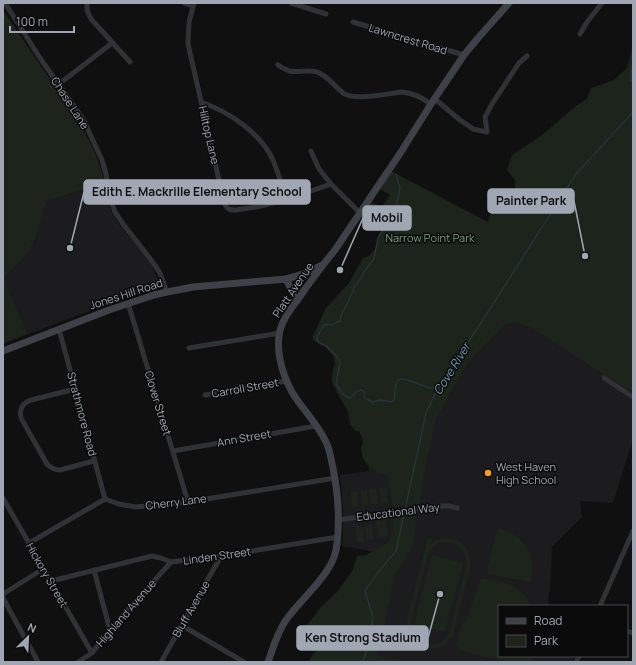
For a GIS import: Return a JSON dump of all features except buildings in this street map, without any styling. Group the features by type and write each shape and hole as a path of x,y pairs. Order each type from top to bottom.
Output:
{"main road":[{"name":"Platt Avenue","path":"268,662 275,640 284,622 329,568 336,554 338,537 338,498 328,448 321,432 296,399 286,381 279,353 282,323 323,264 335,250 464,55 509,3"},
{"name":"Jones Hill Road","path":"3,351 128,303 168,292 193,287 286,279 306,274 323,264"},
{"path":"286,279 297,301"}],"street":[{"name":"Chase Lane","path":"5,3 83,119 97,148 105,170 115,212 152,260 160,273 168,292"},
{"path":"87,3 87,10 91,19 130,62"},
{"path":"184,3 193,4"},
{"path":"291,3 326,14"},
{"path":"580,34 587,22 602,3"},
{"name":"Hilltop Lane","path":"193,4 189,22 188,44 224,202 228,209 254,208 269,205 331,184"},
{"name":"Lawncrest Road","path":"352,22 464,55"},
{"path":"59,84 112,43"},
{"path":"278,65 290,71 312,70 321,74 342,92 350,96 359,97 401,92 417,95 433,101 473,129 487,132 485,117 519,63 527,56"},
{"path":"201,102 223,111 235,118 252,132 268,152 286,199"},
{"path":"311,151 319,169 331,184 360,213"},
{"name":"Clover Street","path":"128,303 188,502"},
{"name":"Strathmore Road","path":"59,329 105,499"},
{"path":"189,348 280,332"},
{"path":"604,378 633,397"},
{"name":"Carroll Street","path":"205,395 286,381"},
{"path":"75,389 31,400 25,403 20,411 21,418 47,464 51,468 60,470 94,461"},
{"name":"Ann Street","path":"173,451 316,426"},
{"name":"Cherry Lane","path":"105,499 119,504 136,507 188,502 335,478"},
{"name":"Hickory Street","path":"3,498 92,653"},
{"path":"29,543 105,499"},
{"name":"Educational Way","path":"338,520 440,506 457,508"},
{"path":"600,605 633,531"},
{"name":"Linden Street","path":"51,581 152,556 171,562 221,556 338,537"},
{"name":"Bluff Avenue","path":"161,662 221,556"},
{"name":"Highland Avenue","path":"81,662 92,653 110,630 171,562"},
{"path":"3,594 43,569"},
{"path":"94,570 110,630"},
{"path":"3,598 38,662"},
{"path":"181,625 244,662"}],"shaded area":[{"path":"98,161 113,215 150,262 159,281 159,286 5,343 3,339 3,176"},
{"name":"West Haven High School","path":"470,288 633,380 633,439 613,503 580,501 582,517 552,547 549,605 498,605 498,657 574,657 572,662 422,662 375,660 380,553 342,546 343,507 340,475 369,471 367,461"}],"green space":[{"path":"3,10 82,127 96,155 105,182 47,201 36,236 31,246 20,261 3,278"},
{"name":"Narrow Point Park","path":"633,45 633,392 530,327 516,322 506,324 467,363 436,419 419,504 393,507 388,476 374,470 363,458 361,450 363,443 362,438 359,431 355,431 350,424 348,412 332,383 335,362 333,356 325,347 313,340 313,336 326,308 349,283 363,258 369,256 377,247 378,238 383,229 362,216 371,202 382,207 390,195 380,189 391,171 488,222 491,212 500,204 508,206 515,201 515,180 507,170 512,155 542,135 577,105 587,99 591,88 614,80 627,68"},
{"path":"3,278 27,333 4,343 3,342"},
{"path":"386,487 388,502 381,503 379,488"},
{"path":"376,488 378,504 371,504 369,489"},
{"path":"367,490 369,505 362,506 360,491"},
{"path":"357,491 359,506 352,507 350,492"},
{"path":"416,514 415,532 412,546 406,559 395,574 381,641 376,654 382,658 433,662 309,662 320,647 322,641 317,633 307,625 321,607 337,592 353,570 357,556 366,555 389,542 393,530 393,518"},
{"path":"386,520 388,536 378,537 376,521"},
{"path":"372,524 374,539 367,540 365,525"},
{"path":"355,526 362,526 364,541 357,542"},
{"path":"498,528 515,536 522,541 527,548 532,563 531,582 489,574 487,570"},
{"path":"428,538 432,539 431,543 439,539 446,538 460,542 465,546 468,553 470,569 453,635 447,643 439,648 423,648 416,644 410,637 407,629 407,619","holes":["445,542 455,544 462,550 466,557 466,567 449,633 444,640 437,644 424,644 414,635 411,628 411,620 428,554 437,544"]},
{"path":"432,555 463,563 445,632 414,624"},
{"path":"481,579 496,580 511,585 523,594 531,605 498,605 498,657 533,657 530,662 511,662 460,650 456,643 462,624 466,621"}],"waterway":[{"name":"Cove River","path":"633,62 631,74 631,81 633,82"},
{"name":"Cove River","path":"362,662 365,657 373,618 365,591 396,551 426,413 434,396 576,174 633,112"},
{"path":"396,174 400,189 396,206 387,227 383,229 378,238 374,259 355,285 340,321 331,325 328,324 323,326 317,337 318,342 331,350 340,362 336,384 347,397 350,398 356,392 361,390 364,392 365,398 372,402 381,400 391,402 394,400 396,383 400,379 408,380 430,388 440,387"}],"place":[{"name":"Edith E. Mackrille Elementary School","path":"70,248"},
{"name":"Painter Park","path":"585,256"},
{"name":"Mobil","path":"340,270"},
{"name":"West Haven High School","path":"488,473"},
{"name":"Ken Strong Stadium","path":"440,594"}]}
